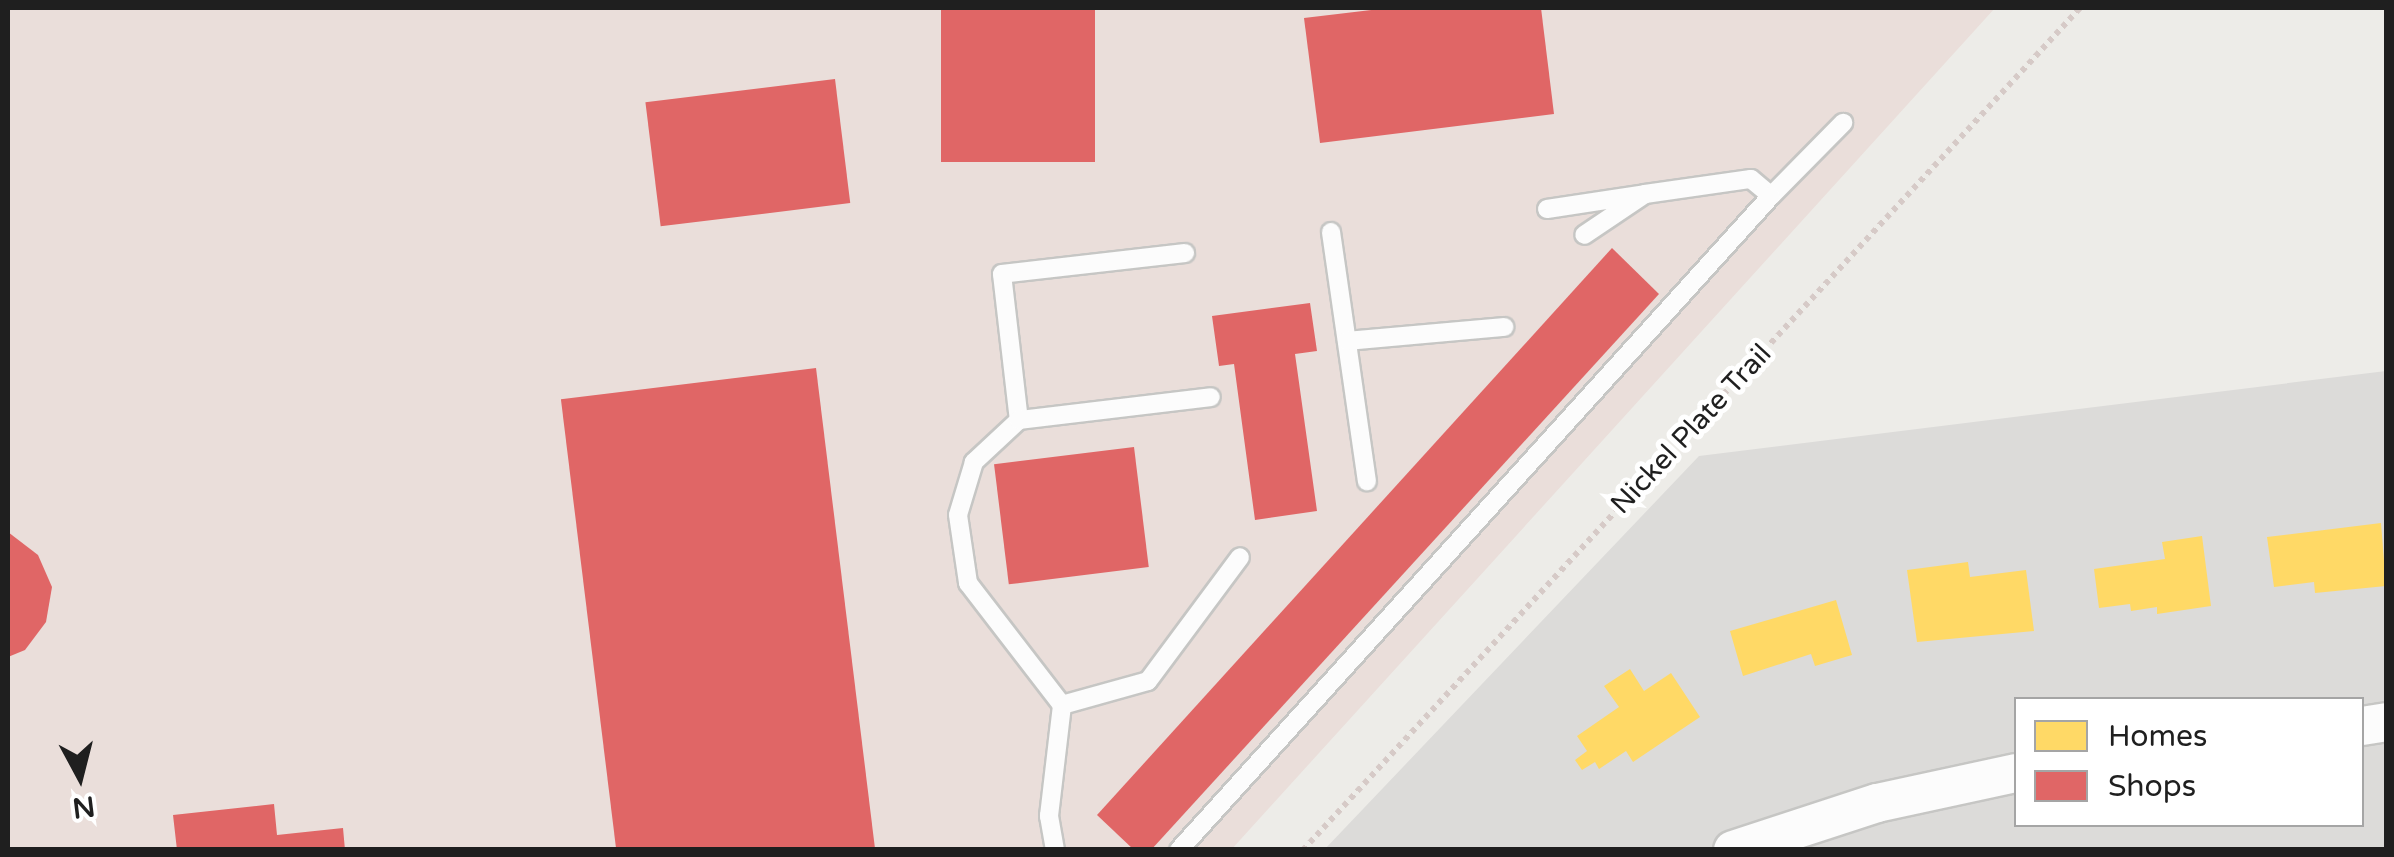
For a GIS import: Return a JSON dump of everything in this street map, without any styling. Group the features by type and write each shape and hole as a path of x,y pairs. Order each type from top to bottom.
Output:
{"street":[{"path":"1732,850 1876,803 2014,774"}],"lane":[{"path":"1179,850 1770,196 1843,124"},
{"path":"1547,208 1751,179 1770,196"},
{"path":"1584,235 1645,194"},
{"path":"1331,232 1368,482"},
{"path":"1018,420 1002,274 1186,253"},
{"path":"1347,341 1504,326"},
{"path":"1055,850 1049,816 1062,705 968,583 958,516 974,462 1018,420 1211,397"},
{"path":"1062,705 1148,681 1240,558"}],"path":[{"name":"Nickel Plate Trail","path":"1303,850 2080,8"}],"shaded area":[{"path":"8,8 1995,8 1231,850 8,849"},
{"path":"2386,371 2386,849 1324,850 1699,456"}],"building: Homes":[{"path":"2381,523 2386,586 2315,593 2314,582 2274,587 2267,537"},
{"path":"2202,536 2211,606 2157,614 2157,607 2131,611 2130,604 2099,608 2094,569 2165,559 2162,542"},
{"path":"1968,562 1970,577 2026,570 2034,631 1917,642 1907,570"},
{"path":"1836,600 1852,655 1815,666 1811,654 1743,676 1730,631"},
{"path":"1630,669 1644,691 1671,673 1700,717 1633,762 1626,751 1599,769 1595,762 1582,770 1575,760 1587,751 1577,736 1619,707 1604,686"}],"building: Shops":[{"path":"941,8 1095,8 1095,162 941,162"},
{"path":"1388,8 1541,8 1554,114 1320,143 1304,18"},
{"path":"835,79 850,203 661,226 645,102"},
{"path":"1612,248 1659,294 1151,850 1134,850 1097,815"},
{"path":"1310,303 1317,351 1295,354 1317,511 1255,520 1234,364 1219,366 1212,316"},
{"path":"816,368 875,849 616,850 561,399"},
{"path":"1134,447 1149,567 1009,584 994,464"},
{"path":"8,532 38,555 52,587 46,622 25,650 8,657"},
{"path":"274,804 277,835 343,828 345,850 177,850 173,815"}]}
